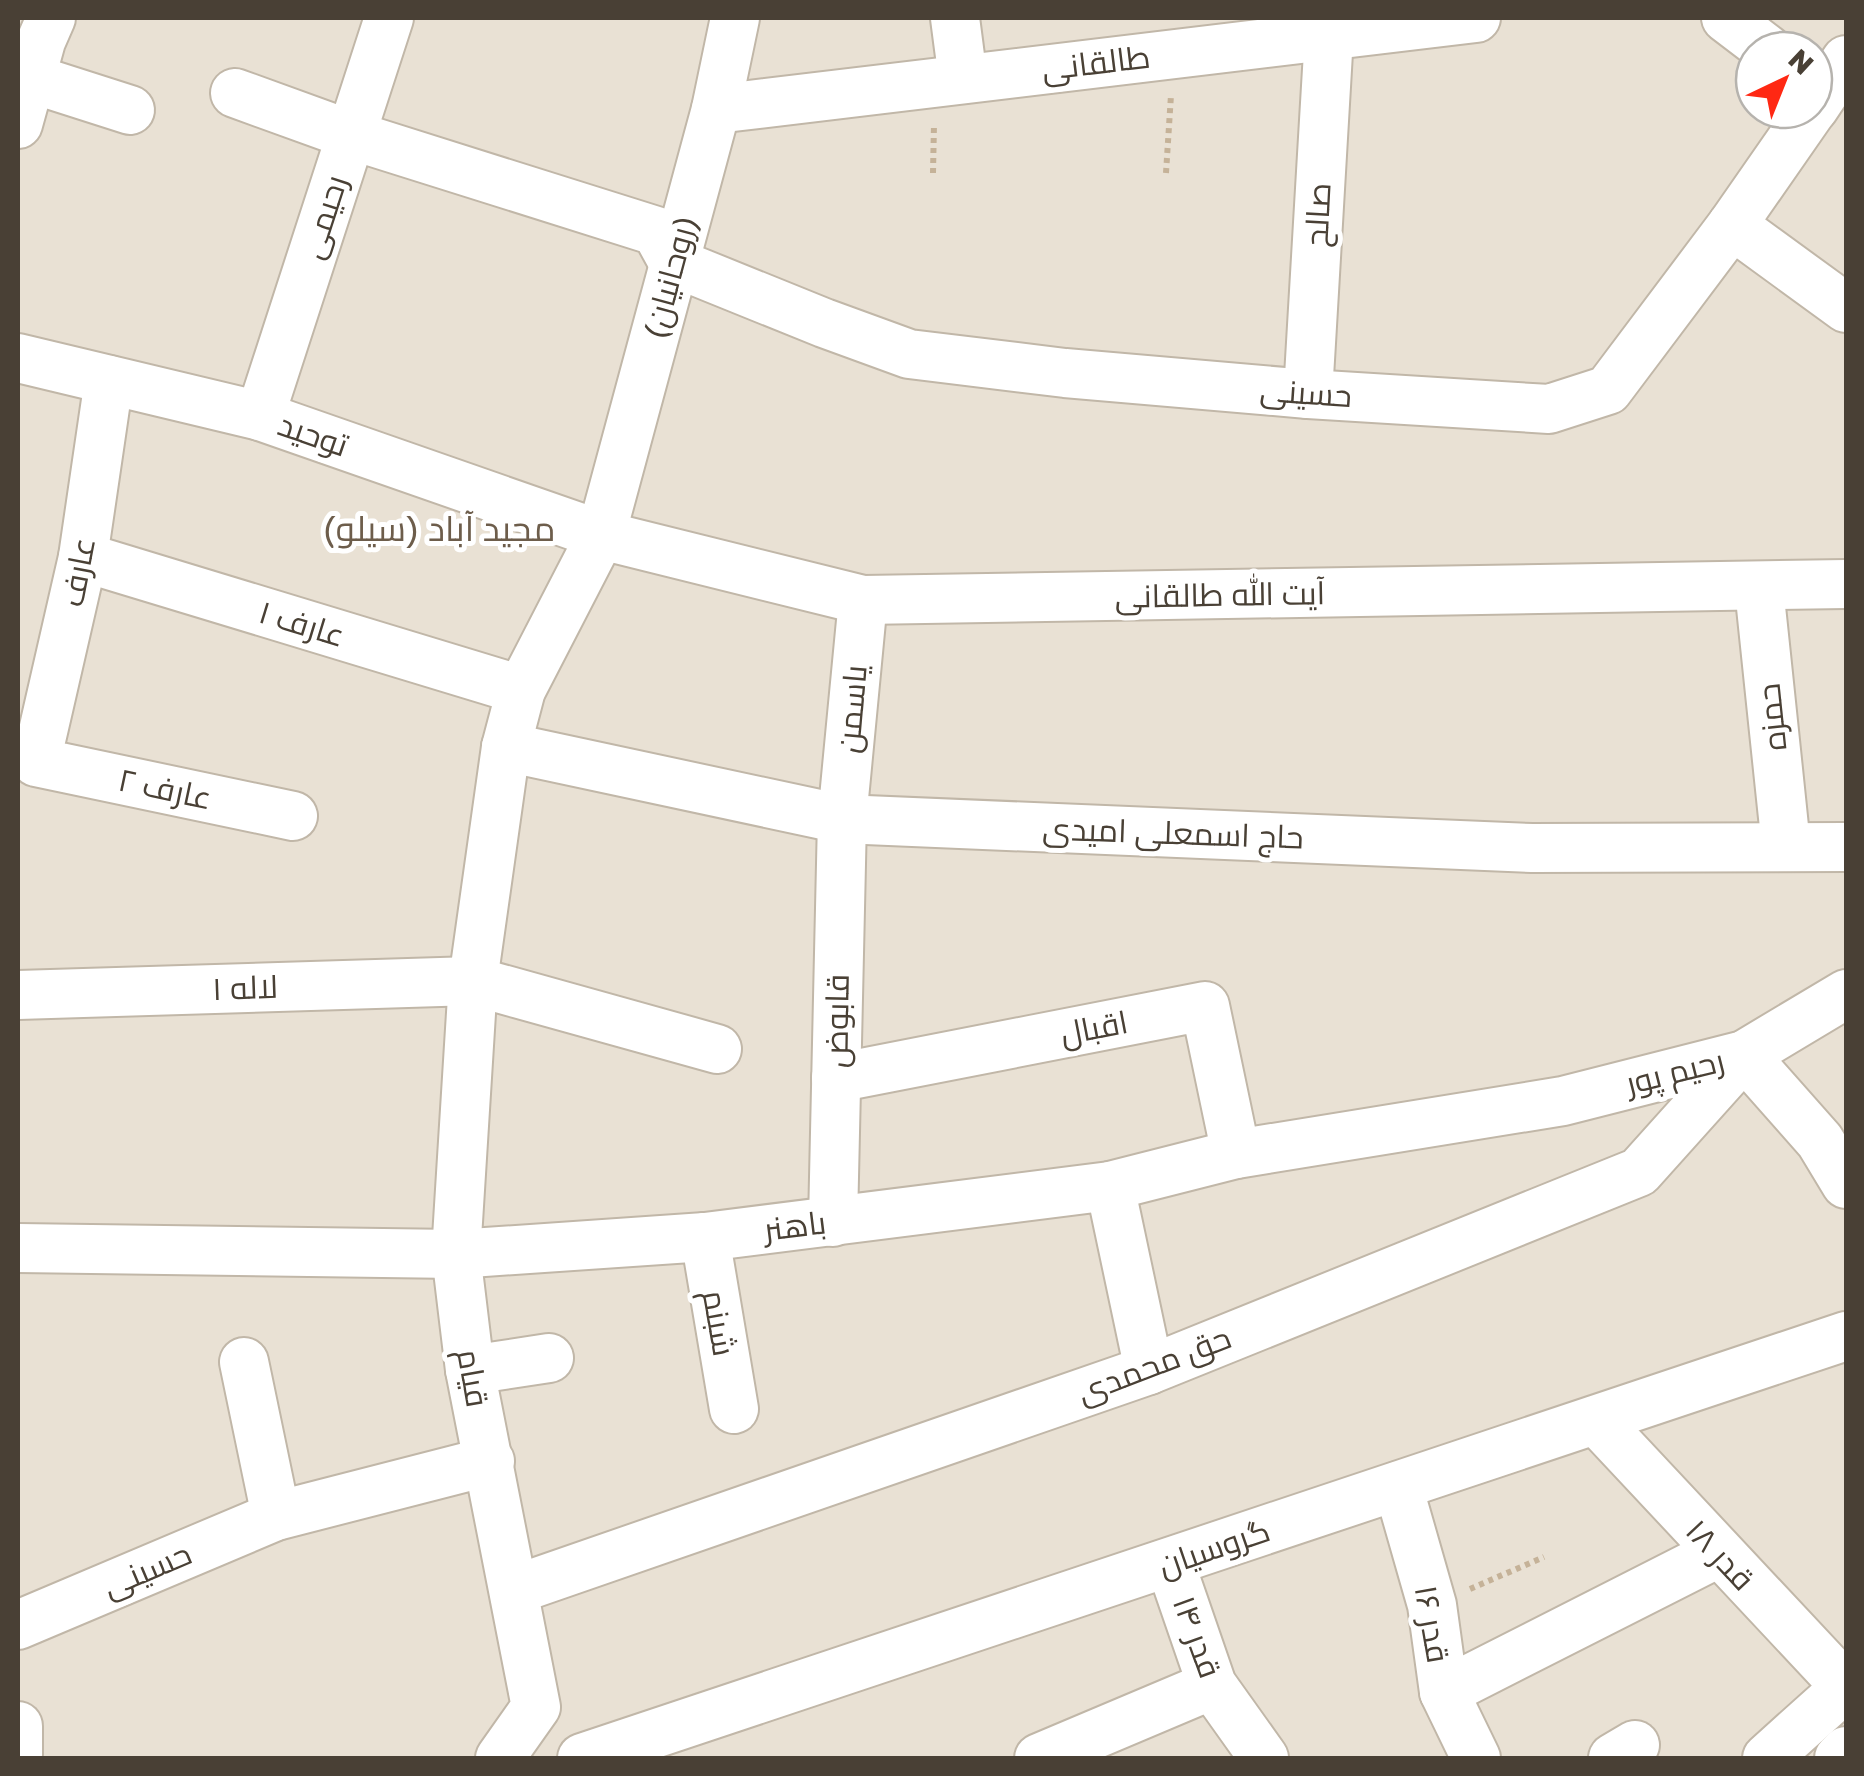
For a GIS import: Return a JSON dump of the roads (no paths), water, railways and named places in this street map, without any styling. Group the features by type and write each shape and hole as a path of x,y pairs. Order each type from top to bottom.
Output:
{"street":[{"name":"رحیمی","path":"260,416 389,18"},
{"name":"(روحانیان)","path":"601,535 716,109 735,18"},
{"path":"955,18 964,79"},
{"name":"طالقانی","path":"716,109 1174,54 1329,26 1476,18"},
{"name":"صالح","path":"1308,394 1329,26"},
{"path":"18,124 36,42 130,110"},
{"path":"235,92 351,135 656,231 674,262"},
{"name":"حسینی","path":"674,262 824,324 909,354 1065,373 1308,394 1550,409 1608,390 1800,130"},
{"path":"1732,224 1846,308"},
{"name":"توحید","path":"18,358 260,416 601,535"},
{"name":"عارف","path":"36,762 83,557 110,380"},
{"path":"601,535 521,690 506,747 472,981 717,1049"},
{"name":"آیت الله طالقانی","path":"601,535 863,600 1846,584"},
{"name":"عارف ۱","path":"83,557 521,690"},
{"name":"حمزه","path":"1759,588 1786,846"},
{"name":"یاسمن","path":"842,819 863,600"},
{"name":"حاج اسمعلی امیدی","path":"506,747 842,819 1532,848 1846,847"},
{"name":"عارف ۲","path":"36,762 294,816"},
{"name":"قابوض","path":"833,1222 842,819"},
{"name":"لاله ۱","path":"18,995 472,981"},
{"name":"قیام","path":"472,981 456,1254 470,1370 536,1707 500,1758"},
{"path":"1744,1055 1846,994"},
{"name":"اقبال","path":"836,1078 1204,1006 1236,1154"},
{"name":"رحیم پور","path":"1564,1101 1744,1055 1820,1141 1846,1184"},
{"name":"حق محمدی","path":"514,1590 1149,1370 1638,1172 1744,1055"},
{"name":"باهنر","path":"18,1248 456,1254 704,1237 1110,1186 1236,1154 1564,1101"},
{"path":"1110,1186 1149,1370"},
{"name":"شبنم","path":"704,1237 734,1410"},
{"name":"گروسیان","path":"607,1755 1170,1562 1845,1340"},
{"path":"470,1370 549,1358"},
{"path":"244,1362 276,1516"},
{"name":"قدر ۱۸","path":"1596,1420 1846,1687"},
{"name":"حسینی","path":"18,1625 276,1516 490,1461"},
{"name":"قدر ۱۶","path":"1398,1486 1432,1606 1444,1692 1476,1758"},
{"path":"1444,1692 1718,1554"},
{"name":"قدر ۱۴","path":"1170,1562 1212,1685 1264,1758"},
{"path":"1039,1758 1212,1685"},
{"path":"1767,1758 1846,1687"},
{"path":"18,1726 18,1755"},
{"path":"1839,1758 1846,1752"}],"district":[{"name":"(مجید آباد (سیلو","path":"439,529"}]}
